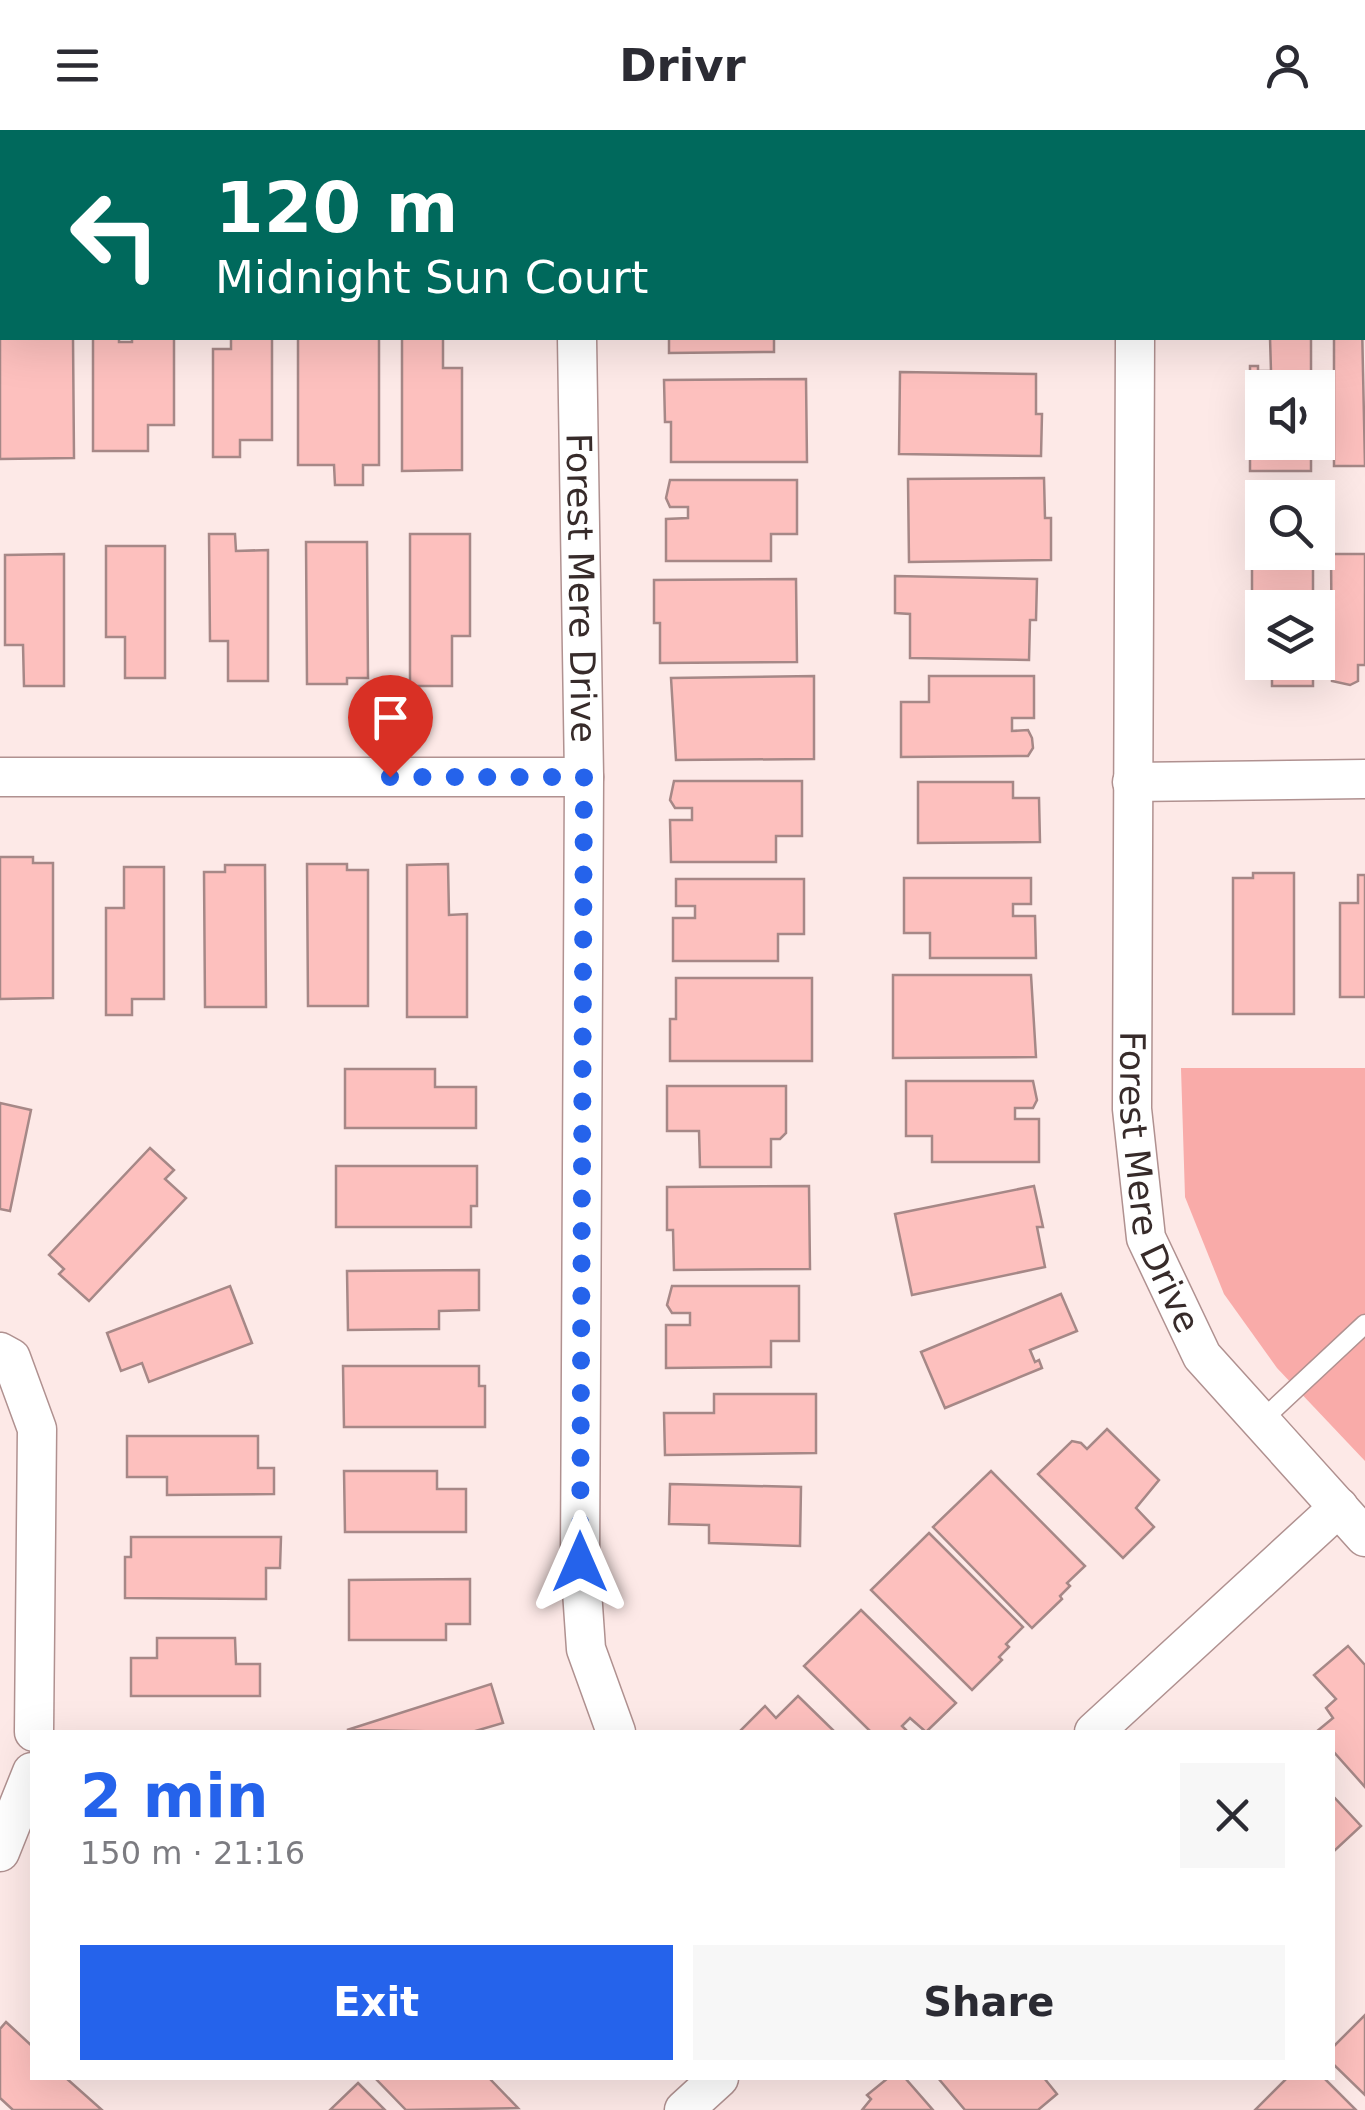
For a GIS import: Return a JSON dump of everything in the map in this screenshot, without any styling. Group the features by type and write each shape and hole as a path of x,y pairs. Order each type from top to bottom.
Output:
{"street":[{"name":"Forest Mere Drive","path":"577,340 584,777 580,1562 586,1648 615,1730"},
{"name":"Forest Mere Drive","path":"1135,340 1132,1109 1146,1238 1202,1356 1365,1537"},
{"path":"0,777 584,777"},
{"path":"1132,782 1365,779"},
{"path":"0,1352 11,1358 37,1429 34,1730"},
{"path":"1096,1730 1339,1508"},
{"path":"0,1852 30,1777"},
{"path":"684,2110 717,2080"}],"lane":[{"path":"1261,1422 1365,1324"}],"shaded area":[{"path":"1181,1068 1365,1068 1365,1461 1277,1368 1224,1294 1185,1197"}],"building":[{"path":"0,340 73,340 74,458 0,459"},
{"path":"93,340 174,340 174,425 148,425 148,451 93,451"},
{"path":"231,340 272,340 272,440 240,440 240,457 213,457 213,349 231,349"},
{"path":"298,340 379,340 379,465 363,465 363,485 335,485 334,465 298,465"},
{"path":"402,340 443,340 443,368 462,368 462,470 402,471"},
{"path":"669,340 774,340 774,352 669,353"},
{"path":"1270,340 1311,340 1311,370 1271,370"},
{"path":"1334,340 1362,340 1365,466 1334,466"},
{"path":"900,372 1036,374 1036,414 1042,414 1041,456 899,454"},
{"path":"806,379 807,462 671,462 671,422 665,422 664,380"},
{"path":"1250,460 1311,460 1311,471 1250,471"},
{"path":"1044,478 1045,518 1051,518 1051,560 909,562 908,479"},
{"path":"670,480 797,480 797,534 771,534 771,561 666,561 666,519 688,518 688,507 670,507 666,498"},
{"path":"209,534 235,534 236,551 268,550 268,681 228,681 228,641 210,641"},
{"path":"410,534 470,534 470,636 452,636 452,686 410,686"},
{"path":"306,542 367,542 368,678 347,678 347,684 307,684"},
{"path":"106,546 165,546 165,678 125,678 125,637 106,637"},
{"path":"64,554 64,686 24,686 23,645 5,645 5,555"},
{"path":"1335,554 1365,554 1365,665 1358,665 1358,681 1350,685 1332,681 1335,590 1331,590"},
{"path":"1252,570 1313,570 1313,590 1252,590"},
{"path":"895,576 1037,579 1036,620 1030,620 1029,660 910,658 910,614 895,613"},
{"path":"796,579 797,662 660,663 660,623 654,623 654,580"},
{"path":"814,676 814,759 676,760 671,678"},
{"path":"929,676 1034,676 1034,718 1012,718 1012,731 1028,730 1032,738 1033,748 1028,756 901,757 901,702 929,702"},
{"path":"1272,680 1313,680 1313,686 1272,686"},
{"path":"674,781 802,781 802,836 776,836 776,862 671,862 670,820 692,820 692,808 675,808 670,800"},
{"path":"918,782 1013,782 1013,798 1039,798 1040,842 918,843"},
{"path":"0,857 33,857 33,863 53,863 53,998 0,999"},
{"path":"307,864 347,864 347,870 368,870 368,1006 308,1006"},
{"path":"448,864 449,915 467,914 467,1017 407,1017 407,865"},
{"path":"225,865 265,865 266,1007 205,1007 204,872 225,872"},
{"path":"124,867 164,867 164,999 132,999 132,1015 106,1015 106,908 124,908"},
{"path":"1253,873 1294,873 1294,1014 1233,1014 1233,878 1253,878"},
{"path":"1358,875 1365,875 1365,997 1340,997 1340,903 1358,903"},
{"path":"904,878 1031,878 1031,904 1013,904 1013,916 1035,916 1036,958 930,958 930,933 904,933"},
{"path":"676,879 804,879 804,934 778,934 778,961 673,961 673,918 695,918 695,906 676,906"},
{"path":"893,975 1031,975 1036,1057 893,1058"},
{"path":"676,978 812,978 812,1061 670,1061 670,1019 676,1019"},
{"path":"345,1069 435,1069 435,1087 476,1087 476,1128 345,1128"},
{"path":"906,1081 1033,1081 1037,1100 1033,1108 1015,1108 1015,1119 1039,1119 1039,1162 932,1162 932,1136 906,1136"},
{"path":"667,1086 786,1086 786,1133 780,1139 771,1139 771,1167 700,1167 699,1131 667,1131"},
{"path":"0,1103 31,1110 10,1211 0,1209"},
{"path":"150,1148 174,1170 165,1179 186,1198 89,1301 59,1274 64,1269 49,1255"},
{"path":"336,1166 477,1166 477,1206 471,1206 471,1227 336,1227"},
{"path":"809,1186 810,1269 674,1270 673,1230 667,1230 667,1187"},
{"path":"1034,1186 1043,1227 1037,1227 1045,1267 912,1295 895,1214"},
{"path":"479,1270 479,1310 439,1311 439,1329 348,1330 347,1271"},
{"path":"230,1286 252,1343 149,1382 142,1363 121,1371 107,1333"},
{"path":"672,1286 799,1286 799,1341 771,1341 771,1367 666,1368 666,1325 690,1325 690,1313 672,1313 667,1305"},
{"path":"1061,1294 1077,1331 1030,1350 1042,1368 945,1408 921,1352"},
{"path":"343,1366 479,1366 479,1386 485,1386 485,1427 344,1427"},
{"path":"714,1394 816,1394 816,1453 665,1455 664,1413 714,1413"},
{"path":"1107,1429 1159,1480 1136,1508 1154,1527 1123,1558 1038,1474 1072,1441 1087,1449"},
{"path":"127,1436 258,1436 258,1468 274,1468 274,1494 167,1495 167,1477 127,1477"},
{"path":"344,1471 437,1471 437,1489 466,1489 466,1532 345,1532"},
{"path":"991,1471 1085,1566 1067,1583 1070,1586 1060,1596 1062,1599 1032,1628 933,1527"},
{"path":"670,1484 801,1487 800,1546 709,1543 709,1525 669,1524"},
{"path":"929,1533 1023,1627 1006,1644 1009,1647 999,1657 1002,1660 972,1690 871,1590"},
{"path":"131,1537 281,1537 280,1568 266,1568 266,1599 125,1598 125,1557 131,1557"},
{"path":"470,1579 470,1624 446,1624 446,1640 349,1640 349,1580"},
{"path":"861,1610 956,1703 928,1730 910,1718 902,1726 906,1730 869,1730 804,1666"},
{"path":"157,1638 235,1638 236,1664 260,1664 260,1696 131,1696 131,1658 157,1658"},
{"path":"1348,1646 1365,1665 1365,1787 1335,1753 1335,1730 1318,1730 1333,1718 1326,1708 1336,1699 1314,1675"},
{"path":"491,1684 503,1723 479,1730 347,1730"},
{"path":"798,1696 833,1730 741,1730 765,1706 776,1718"},
{"path":"1335,1798 1361,1826 1335,1850"},
{"path":"1365,2015 1365,2095 1335,2066 1335,2045"},
{"path":"6,2022 30,2044 30,2080 68,2080 102,2110 13,2110 0,2098 0,2029"},
{"path":"377,2080 491,2080 518,2108 406,2110"},
{"path":"886,2080 907,2080 933,2110 862,2110 871,2099 867,2095"},
{"path":"940,2080 1046,2080 1057,2094 1038,2110 965,2110"},
{"path":"1285,2080 1326,2080 1356,2110 1255,2110"},
{"path":"358,2083 385,2110 330,2110"}],"route":[{"path":"390,777 584,777 580,1562"}]}
